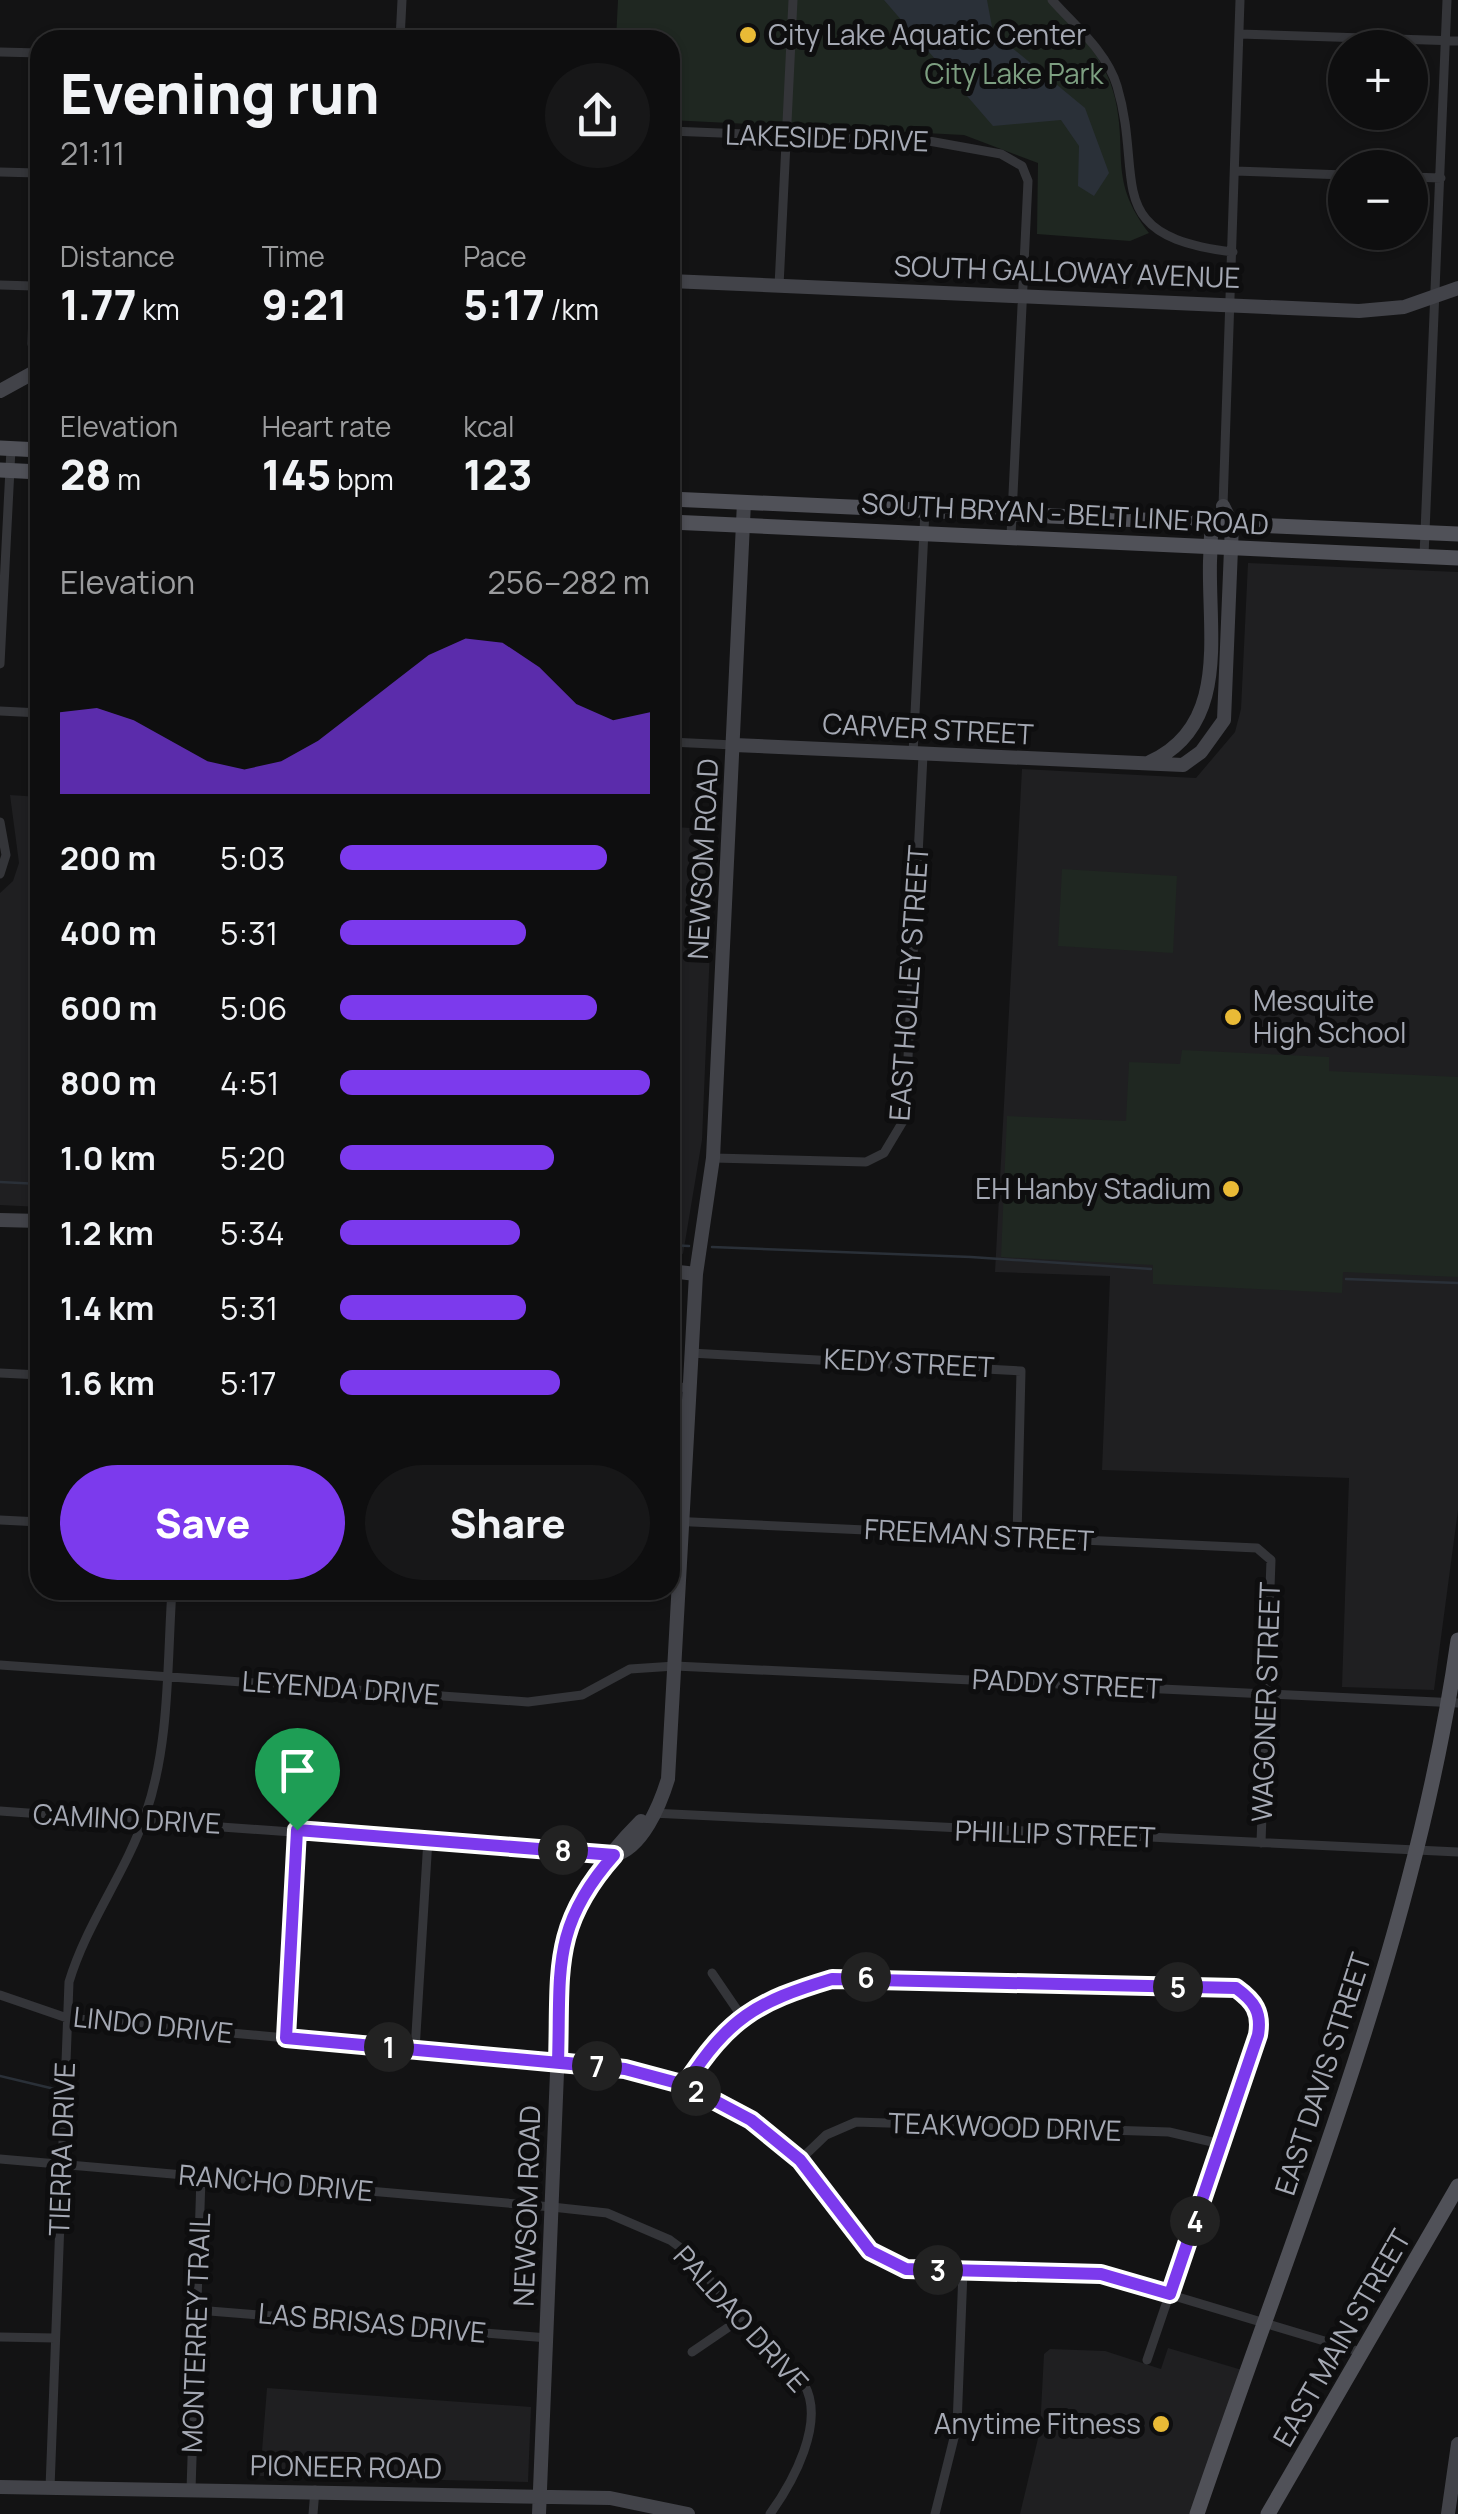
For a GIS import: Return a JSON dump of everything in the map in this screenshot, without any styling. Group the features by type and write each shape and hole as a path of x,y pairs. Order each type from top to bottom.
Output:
{"main road":[{"path":"5,448 30,449"},
{"path":"5,470 30,471"},
{"name":"SOUTH BRYAN - BELT LINE ROAD","path":"680,499 1458,534"},
{"path":"845,529 846,506"},
{"path":"1122,541 1123,519"},
{"name":"SOUTH BRYAN - BELT LINE ROAD","path":"680,522 1458,558"},
{"name":"EAST DAVIS STREET","path":"1197,2514 1266,2326 1382,1980 1454,1703 1458,1640"},
{"name":"EAST MAIN STREET","path":"1268,2514 1458,2186"}],"street":[{"path":"400,30 402,0"},
{"path":"779,286 793,0"},
{"path":"1052,0 1112,71 1120,102 1129,190 1136,204 1156,228 1182,242 1233,252"},
{"path":"1145,764 1175,751 1206,704 1210,545 1213,523 1222,506 1240,0"},
{"path":"1424,556 1447,0"},
{"path":"1239,34 1458,42"},
{"path":"0,52 30,54"},
{"name":"LAKESIDE DRIVE","path":"680,131 929,141 984,150 1013,160 1027,172 1024,294"},
{"path":"1234,171 1328,174"},
{"path":"0,172 30,173"},
{"path":"1428,178 1441,178"},
{"name":"SOUTH GALLOWAY AVENUE","path":"680,281 1230,302 1359,311 1404,307 1458,288"},
{"path":"0,285 30,286"},
{"path":"1011,536 1024,294"},
{"path":"0,391 30,374"},
{"path":"0,664 5,448"},
{"name":"NEWSOM ROAD","path":"680,1480 696,1274 713,1158 744,502"},
{"path":"1222,506 1232,524 1230,546"},
{"name":"EAST HOLLEY STREET","path":"713,1158 866,1162 884,1153 900,1134 908,1066 925,510"},
{"name":"CARVER STREET","path":"680,742 1183,765 1201,752 1224,720 1230,546"},
{"path":"0,711 30,712"},
{"path":"0,822 6,855 0,874"},
{"path":"0,1220 30,1222"},
{"path":"680,1273 696,1274"},
{"name":"KEDY STREET","path":"690,1352 1020,1372 1017,1537"},
{"path":"0,1372 30,1374"},
{"path":"680,1387 689,1388"},
{"path":"0,1520 30,1522"},
{"name":"FREEMAN STREET","path":"680,1521 1257,1548 1271,1560"},
{"name":"WAGONER STREET","path":"1260,1843 1271,1560"},
{"name":"TIERRA DRIVE","path":"50,2488 69,1982 82,1940 144,1819 156,1785 171,1600"},
{"name":"NEWSOM ROAD","path":"539,2514 562,1950 569,1921 587,1885 614,1855 623,1853 648,1827 668,1779 675,1600"},
{"name":"LEYENDA DRIVE","path":"0,1665 528,1702 582,1695 630,1669 675,1666"},
{"name":"PADDY STREET","path":"675,1666 1454,1703"},
{"name":"CAMINO DRIVE","path":"0,1811 614,1855"},
{"name":"PHILLIP STREET","path":"652,1813 1458,1852"},
{"path":"286,2038 297,1830"},
{"path":"415,2050 428,1839"},
{"path":"712,1973 742,2017"},
{"path":"685,2085 717,2037 742,2017 782,1994 858,1977 1236,1988 1256,2007 1258,2035 1146,2360"},
{"name":"LINDO DRIVE","path":"0,1996 67,2018 625,2069 685,2085 751,2120 800,2160 870,2251 906,2269 1101,2274 1361,2352"},
{"name":"TEAKWOOD DRIVE","path":"800,2160 826,2134 856,2122 1169,2132 1220,2144"},
{"name":"RANCHO DRIVE","path":"0,2159 552,2207"},
{"name":"MONTERREY TRAIL","path":"190,2490 201,2177"},
{"name":"PALDAO DRIVE","path":"552,2207 607,2213 670,2240 690,2254 739,2320 804,2384 811,2397 806,2439 790,2486 770,2514"},
{"path":"935,2514 958,2426 963,2271"},
{"name":"LAS BRISAS DRIVE","path":"197,2310 548,2338"},
{"path":"692,2352 739,2320"},
{"path":"0,2336 55,2338"},
{"path":"1448,2514 1458,2444"},
{"name":"PIONEER ROAD","path":"0,2487 542,2496 648,2503 688,2514"},
{"path":"313,2514 315,2490"}],"shaded area":[{"path":"884,0 987,0 993,32 1085,108 1109,173 1094,196 1078,186 1079,146 1061,120 993,126"},
{"name":"Mesquite High School","path":"1248,563 1458,572 1458,1510 1434,1690 1342,1687 1349,1478 1102,1470 1110,1276 995,1272 1022,769 1196,778 1235,732 1241,709"},
{"path":"10,795 30,796 30,1206 0,1205 0,893 13,881 19,863"},
{"path":"680,827 715,829 702,1140 683,1254"},
{"path":"1168,2348 1242,2370 1196,2514 1020,2514 1040,2430 1044,2354 1050,2349 1105,2351 1161,2369"},
{"path":"267,2388 531,2407 528,2482 260,2476"}],"green space":[{"name":"City Lake Park","path":"618,0 1050,0 1089,45 1111,84 1119,118 1124,182 1136,214 1149,233 1130,241 1037,234 1038,163 964,135 680,121 680,30 616,30"},
{"path":"1062,869 1177,876 1173,953 1058,946"},
{"name":"EH Hanby Stadium","path":"1182,1050 1329,1057 1329,1071 1458,1077 1458,1277 1343,1272 1342,1293 1153,1284 1153,1265 1001,1257 1007,1116 1126,1121 1129,1062 1180,1064"}],"waterway":[{"path":"0,1182 30,1184"},
{"path":"680,1246 689,1246"},
{"path":"712,1247 1151,1269"},
{"path":"1346,1279 1458,1283"},
{"path":"0,2076 63,2091"}],"place":[{"name":"City Lake Aquatic Center","path":"748,35"},
{"name":"Mesquite High School","path":"1233,1017"},
{"name":"EH Hanby Stadium","path":"1231,1189"},
{"name":"Anytime Fitness","path":"1161,2424"}],"route":[{"path":"297,1830 286,2038 625,2069 685,2085 751,2120 800,2160 870,2251 888,2262 906,2269 1101,2274 1170,2294 1258,2035 1260,2022 1254,2001 1236,1988 832,1979 782,1994 742,2017 717,2037 685,2085 625,2069 558,2062 562,1950 569,1921 587,1885 614,1855 297,1830"}]}
